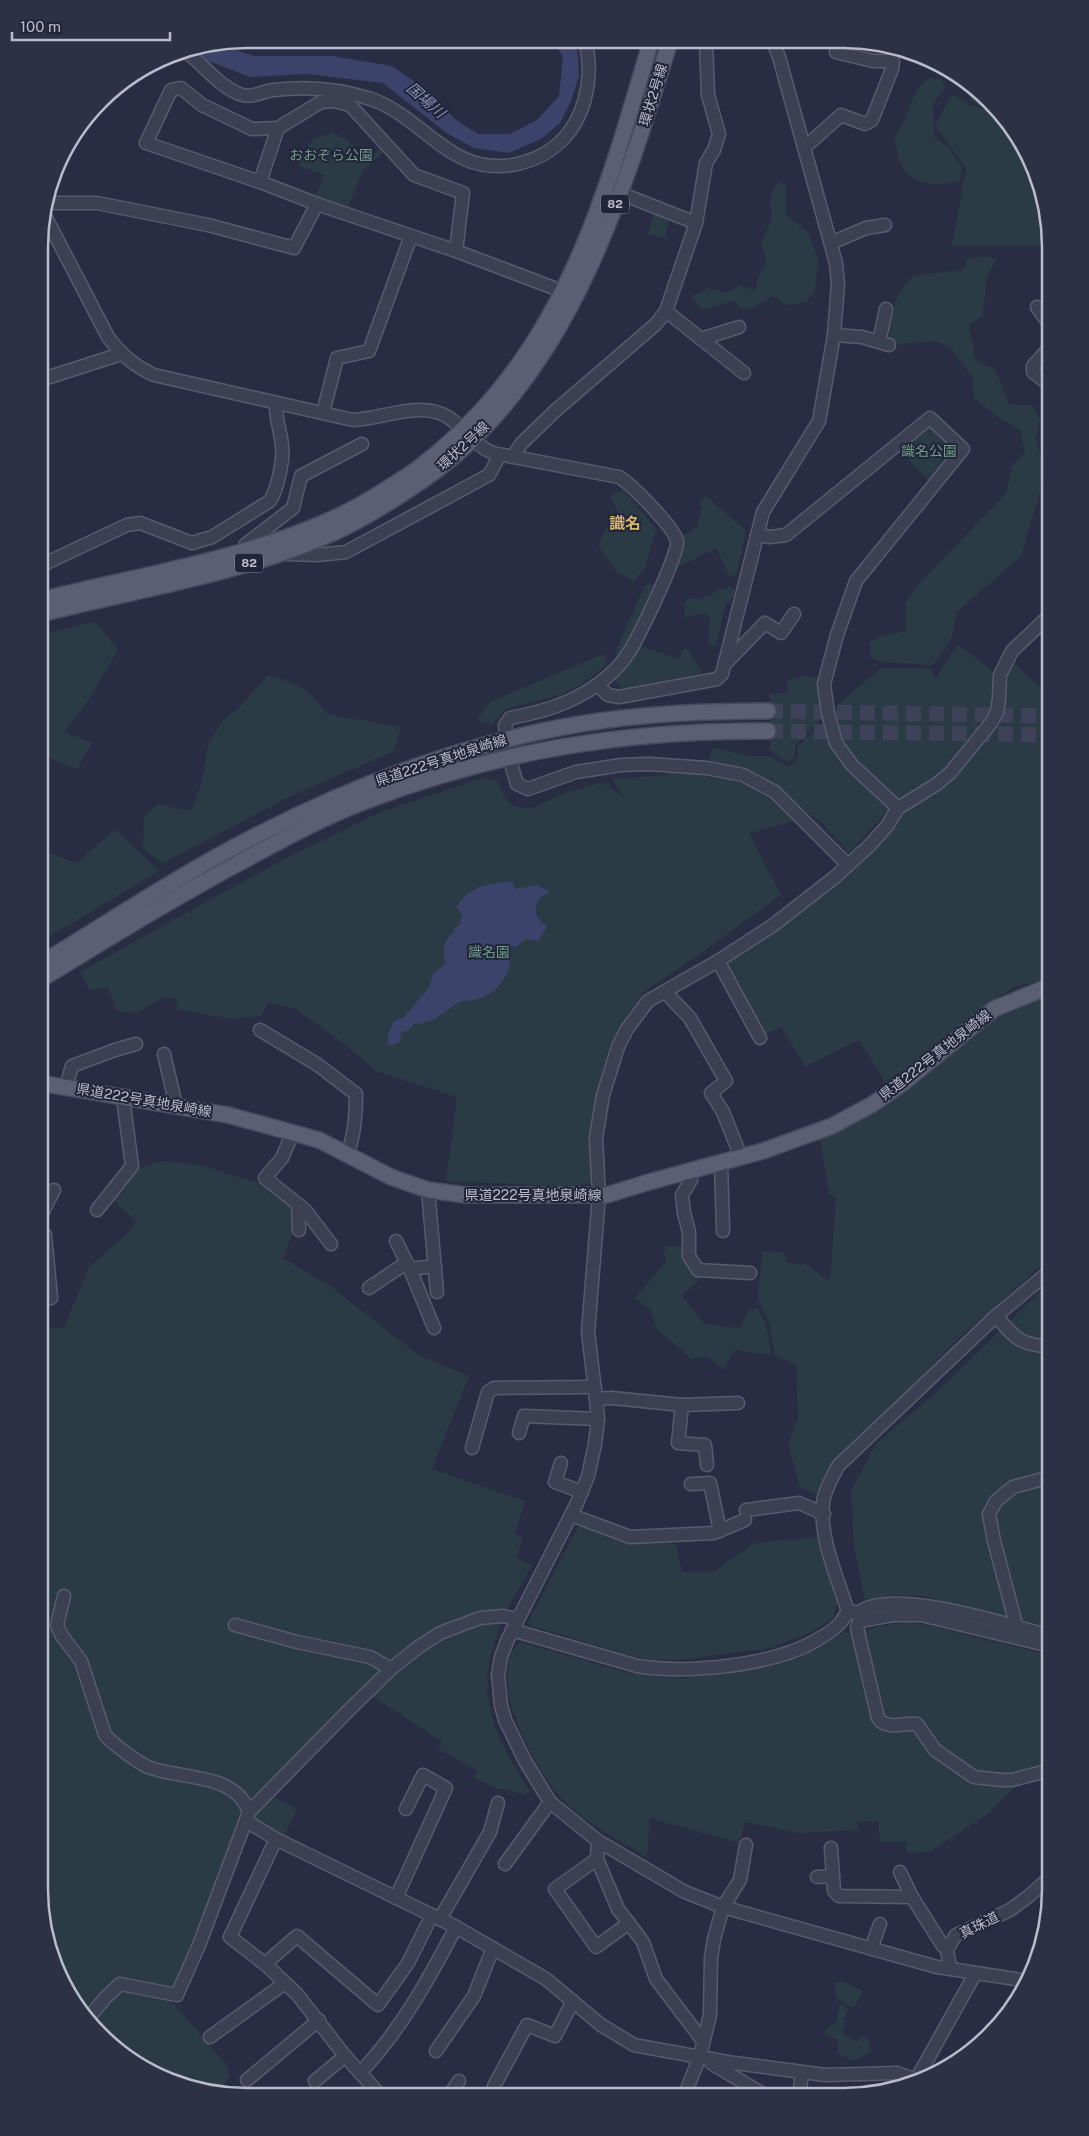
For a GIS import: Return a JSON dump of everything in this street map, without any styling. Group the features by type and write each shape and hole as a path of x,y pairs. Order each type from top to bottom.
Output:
{"main road":[{"name":"環状2号線","path":"467,434 510,377 536,338 562,290 605,187 649,48"},
{"name":"環状2号線","path":"48,609 59,602 280,540 343,514 387,490 420,475 467,434 504,406 540,358 574,300 620,193 668,48"},
{"name":"環状2号線","path":"48,601 59,602"},
{"name":"県道222号真地泉崎線","path":"48,959 228,851 293,817 368,784 428,761 507,739 606,720 679,713 768,711"},
{"name":"県道222号真地泉崎線","path":"48,975 217,875 289,836 362,803 434,777 556,746 687,732 768,731"},
{"name":"県道222号真地泉崎線","path":"48,1084 228,1114 293,1132 319,1140 391,1177 428,1190 466,1195 599,1196 690,1170 721,1164 813,1133 856,1114 913,1075 994,1009 1042,989"}],"street":[{"path":"190,56 212,76 238,94 259,95 272,90 336,89 372,100 405,116 443,149 483,166 505,166 527,162 546,154 560,144 572,128 582,112 589,75 587,48"},
{"path":"362,444 301,476 292,508 245,545 250,555 332,555 346,552 490,475 506,456 555,411 656,324 666,311 696,224 706,163 714,150 719,134 708,95 706,48"},
{"path":"597,685 608,695 619,697 717,679 722,674 763,512 819,421 834,335 838,284 836,263 775,48"},
{"path":"804,148 841,115 865,124 872,120 892,69 893,61 873,61 836,52"},
{"path":"456,251 462,193 414,175 350,105 334,101 321,102 278,128 252,129 202,105 181,88 171,90 146,143 562,290"},
{"path":"260,182 278,128"},
{"path":"605,187 696,224"},
{"path":"52,203 97,203 208,225 294,248 317,204"},
{"path":"49,223 94,314 121,354 139,368 154,375 353,420 366,420 419,410 430,411 447,417 485,449 506,456 618,477 633,487 675,536 677,544 632,648 618,666 597,685 563,704 541,712 510,718 505,725 507,739"},
{"path":"831,243 866,228 885,225"},
{"path":"323,413 337,358 369,351 411,236"},
{"path":"1037,307 1042,314"},
{"path":"834,335 862,337 884,344 886,309"},
{"path":"666,311 744,373"},
{"path":"701,339 739,327"},
{"path":"48,377 121,354"},
{"path":"1042,356 1033,366 1033,372 1042,379"},
{"path":"48,562 127,524 140,523 192,543 212,537 270,501 275,491 282,453 275,411 276,403"},
{"path":"757,535 770,537 786,535 930,418 963,449 856,581 837,635 824,684 828,713 836,743 852,765 898,808"},
{"path":"725,664 765,623 781,633 794,614"},
{"path":"1020,1980 950,1969 723,1907 685,1892 598,1841 550,1802 525,1762 505,1720 500,1705 498,1675 500,1657 514,1625 582,1492 592,1460 598,1419 588,1332 588,1312 599,1196 596,1138 609,1071 618,1047 648,1001 718,961 772,926 812,896 848,865 887,826 898,808 937,784 950,773 991,723 998,705 999,679 1012,651 1042,623"},
{"path":"509,757 517,784 528,789 576,772 621,765 649,764 706,768 743,775 775,792 848,865"},
{"path":"718,961 760,1038"},
{"path":"665,992 690,1018 726,1081 711,1093 723,1112 741,1157"},
{"path":"260,1030 318,1065 356,1094 352,1144 347,1154"},
{"path":"66,1087 72,1066 136,1044"},
{"path":"164,1054 174,1097 173,1106"},
{"path":"97,1210 132,1166 127,1124 123,1110 123,1098"},
{"path":"293,1132 282,1158 265,1178 306,1210 331,1244"},
{"path":"721,1164 723,1231"},
{"path":"690,1170 691,1180 682,1195 684,1214 689,1232 689,1256 698,1270 750,1273"},
{"path":"48,1202 54,1190"},
{"path":"428,1190 437,1292"},
{"path":"298,1204 300,1230"},
{"path":"396,1241 434,1328"},
{"path":"48,1266 51,1298 48,1298"},
{"path":"369,1288 408,1266 436,1266"},
{"path":"1042,1278 996,1316 838,1466 828,1484 823,1503 825,1535 855,1616 878,1718 881,1722 888,1725 917,1724 935,1750 974,1777 1007,1780 1042,1772"},
{"path":"996,1316 1013,1337 1028,1345 1042,1346"},
{"path":"472,1448 488,1392 494,1388 596,1393 612,1398 682,1405 738,1402"},
{"path":"682,1405 678,1443 705,1445 708,1464"},
{"path":"519,1433 524,1416 598,1419"},
{"path":"561,1463 555,1482 582,1492"},
{"path":"1018,1628 994,1541 989,1514 996,1501 1013,1487 1042,1479"},
{"path":"691,1484 710,1483 720,1531"},
{"path":"571,1515 630,1537 679,1536 720,1531 745,1515 799,1502 824,1514"},
{"path":"64,1596 57,1625 59,1631 81,1661 105,1735 112,1744 147,1766 227,1786 239,1794 245,1801 247,1817 276,1839 456,1927 493,1948 546,1979 601,2025 634,2045 675,2054 700,2056 727,2062 802,2072 850,2075 897,2073 908,2078"},
{"path":"92,2014 120,1984 177,1995 247,1817 292,1766 391,1669 440,1633 462,1623 480,1618 508,1616 514,1625 637,1666 654,1669 684,1669 758,1660 791,1652 827,1634 842,1621 855,1616 867,1608 881,1605 917,1604 1042,1634"},
{"path":"855,1616 921,1614 1042,1644"},
{"path":"235,1625 297,1642 370,1657 391,1669"},
{"path":"396,1898 446,1788 423,1775 406,1809"},
{"path":"505,1864 550,1802"},
{"path":"265,1964 297,1936 378,2005 408,1964 490,1832 498,1803"},
{"path":"276,1839 230,1936 285,1982 319,2020 370,2088"},
{"path":"598,1841 597,1859 618,1909 643,1942 656,1979 703,2041"},
{"path":"688,2088 700,2056 710,2015 711,1958 714,1939 723,1907 740,1880 746,1845"},
{"path":"831,1848 834,1891 839,1896 912,1897"},
{"path":"597,1859 555,1889 596,1947 629,1923"},
{"path":"900,1872 912,1897 947,1949"},
{"path":"817,1877 833,1876"},
{"name":"真珠道","path":"950,1969 947,1949 956,1935 1010,1910 1042,1884"},
{"path":"871,1948 880,1924"},
{"path":"360,2074 382,2049 432,1972 456,1927"},
{"path":"436,2050 474,1996 493,1948"},
{"path":"921,2072 975,1974"},
{"path":"210,2037 285,1982"},
{"path":"494,2086 527,2025 555,2036 573,2001"},
{"path":"247,2080 319,2020"},
{"path":"315,2082 345,2056"},
{"path":"700,2056 753,2088"},
{"path":"800,2088 802,2072"},
{"path":"454,2088 458,2081"}],"green space":[{"path":"929,78 941,79 945,87 933,104 934,137 949,148 962,168 960,181 930,184 913,179 902,165 898,154 895,138 917,91"},
{"path":"967,91 986,109 971,101"},
{"path":"952,94 970,105 987,110 992,115 1008,136 1021,158 1035,195 1040,220 1042,246 952,246 966,168 935,126"},
{"name":"おおぞら公園","path":"333,133 347,140 367,160 381,147 385,151 363,170 348,208 316,196 324,175 299,166 304,153 314,140"},
{"path":"778,182 786,184 786,215 809,233 818,260 815,291 806,302 785,305 774,296 750,309 739,307 734,300 703,310 691,297 709,288 727,293 740,285 756,291 757,280 766,262 761,243 772,218 771,193"},
{"path":"653,213 670,217 665,238 648,234"},
{"path":"985,256 996,260 987,276 983,316 969,326 976,361 995,369 1010,405 1032,405 1040,419 1036,439 1042,461 1040,492 1021,556 957,612 951,640 933,665 881,662 870,657 870,642 883,635 906,631 905,603 918,585 1007,492 1011,467 1025,452 1020,430 999,418 974,398 972,377 951,348 936,341 892,344 887,325 899,293 914,275 964,270 967,259"},
{"name":"識名公園","path":"924,427 935,429 949,438 956,453 930,482 898,448"},
{"path":"623,490 656,529 645,568 634,581 616,571 598,545 607,527 619,515 610,496"},
{"path":"706,496 746,531 736,576 729,575 716,548 679,566 674,563 681,537 697,527 702,508 699,504"},
{"path":"654,584 625,650 617,658 616,650 645,585"},
{"path":"729,586 735,590 733,598 726,604 715,649 708,640 710,618 706,613 685,617 684,604 689,598 703,600 706,595 711,596 718,589 724,590"},
{"path":"96,622 118,650 89,699 65,732 92,743 77,769 48,758 48,632"},
{"path":"638,645 678,659 684,649 689,649 693,659 702,670 699,674 622,689 614,679"},
{"path":"959,645 992,671 993,700 977,727 935,781 898,803 866,771 849,749 838,723 835,707 881,668 930,669 936,678 952,652"},
{"path":"603,654 607,664 582,684 563,694 505,709 492,725 477,720 490,702"},
{"path":"1012,661 1042,689 1042,981 1015,986 958,1027 886,1084 859,1040 805,1067 781,1027 765,1034 725,964 850,869 919,798 954,779 995,724"},
{"path":"268,675 288,681 302,688 314,698 327,714 401,727 394,751 287,798 163,863 143,849 144,817 158,804 191,811 202,781 208,744 223,720 237,710"},
{"path":"807,675 818,678 822,718 795,746 795,757 787,762 770,750 770,694 787,693 788,680"},
{"path":"823,722 841,759 857,779 890,808 849,853 822,823 785,796 709,765 712,748 752,756 769,756 788,767 798,758 798,746"},
{"name":"識名園","path":"672,771 704,772 742,783 782,805 795,821 749,833 781,895 644,992 626,1017 610,1046 597,1089 592,1131 592,1184 561,1186 446,1181 457,1097 376,1071 335,1037 294,1008 268,1003 261,1016 231,1019 177,1009 177,999 164,997 137,1013 117,1011 108,987 89,990 80,972 286,858 383,811 482,778 497,780 506,799 515,807 532,808 568,792 602,782 625,798 612,779 666,775"},
{"path":"115,829 159,871 48,937 48,852 76,863"},
{"path":"1042,997 1042,1265 958,1339 840,1458 816,1495 800,1487 788,1444 798,1419 796,1365 775,1355 769,1323 758,1299 762,1251 784,1253 788,1263 805,1264 830,1281 836,1198 829,1194 820,1138 1001,1010"},
{"path":"161,1161 196,1164 262,1184 294,1211 292,1235 283,1258 330,1286 420,1356 469,1376 432,1469 525,1501 515,1534 523,1538 516,1558 532,1565 507,1610 462,1618 436,1631 249,1807 171,2001 227,2065 230,2076 222,2087 195,2082 158,2068 136,2055 115,2039 89,2011 68,1978 54,1941 49,1916 48,1328 64,1328 89,1267 127,1234 136,1221 113,1200 140,1168"},
{"path":"666,1246 684,1246 688,1260 701,1279 682,1295 704,1324 740,1328 748,1311 757,1307 765,1322 772,1355 734,1350 724,1370 707,1356 692,1359 657,1329 650,1309 635,1298 666,1262 664,1253"},
{"path":"1042,1290 1042,1625 923,1596 896,1595 865,1600 854,1547 851,1491 875,1445 940,1389"},
{"path":"579,1525 630,1540 676,1544 682,1572 715,1571 754,1543 818,1537 838,1601 833,1618 810,1633 770,1648 679,1660 651,1660 627,1655 527,1624"},
{"path":"502,1622 493,1647 488,1670 488,1690 491,1710 505,1750 530,1792 523,1795 512,1790 498,1789 474,1778 477,1770 438,1749 441,1741 372,1696 421,1652 448,1634 479,1623"},
{"path":"901,1623 915,1623 1042,1653 1042,1777 1018,1784 988,1814 931,1851 907,1854 906,1842 880,1842 878,1821 858,1822 859,1830 798,1833 745,1822 739,1843 650,1818 647,1857 594,1825 565,1802 553,1788 528,1748 510,1700 507,1677 510,1657 520,1642 625,1672 685,1678 781,1664 818,1649 843,1633"},
{"path":"268,1794 297,1809 283,1838 251,1821 251,1815"},
{"path":"842,1981 863,1991 855,2006 850,2007 835,1997 836,1983"},
{"path":"839,2004 849,2009 843,2019 846,2021 842,2033 857,2042 860,2037 868,2038 871,2052 853,2061 837,2053 838,2040 824,2033 827,2028 836,2024"}],"water":[{"name":"国場川","path":"232,48 254,56 332,56 392,66 425,89 456,120 478,134 510,134 537,120 559,96 563,57 557,48 576,48 578,54 579,76 571,101 560,123 541,139 509,153 474,148 448,134 383,83 308,74 250,77 208,61 199,53"},
{"path":"512,881 515,889 537,885 548,891 548,894 541,897 536,907 537,915 547,927 538,941 526,939 516,947 510,946 509,968 506,976 490,994 474,1000 460,1002 432,1020 414,1024 409,1030 401,1033 400,1042 393,1045 388,1044 388,1034 394,1021 403,1018 429,988 433,974 445,964 444,950 446,942 455,932 454,928 459,926 462,914 456,907 462,899 481,887"}],"tunnel":[{"path":"768,711 1042,716"},
{"path":"768,731 1042,735"}],"district":[{"name":"識名","path":"625,523"}]}
